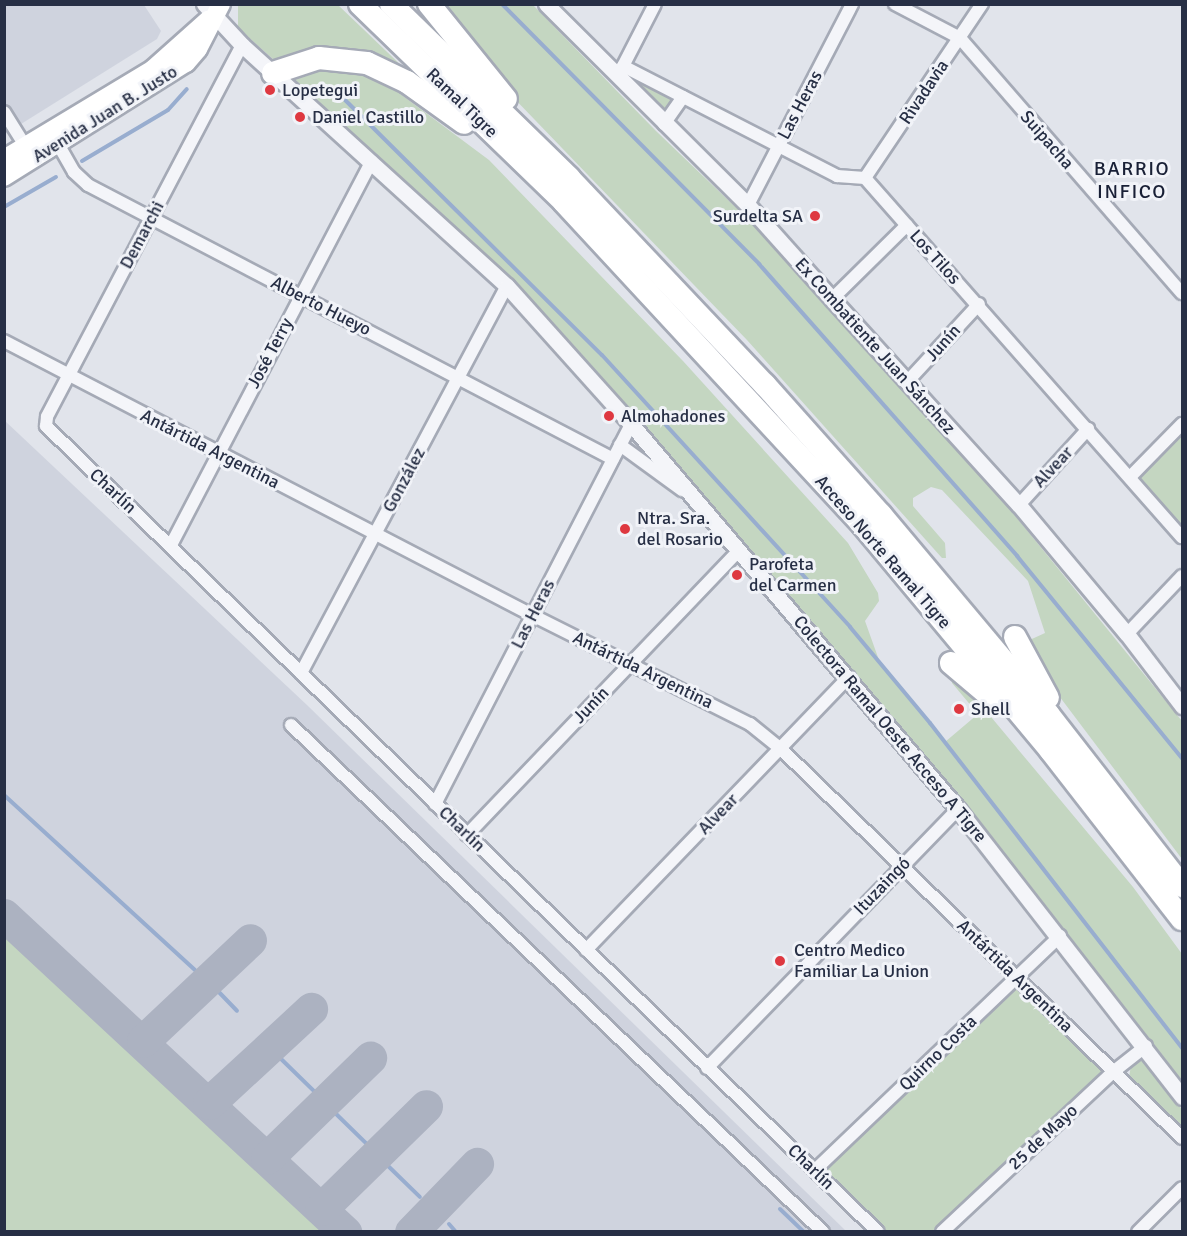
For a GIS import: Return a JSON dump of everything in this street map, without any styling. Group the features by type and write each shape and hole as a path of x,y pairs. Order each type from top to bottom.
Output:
{"highway":[{"name":"Ramal Tigre","path":"360,4 564,202"},
{"name":"Ramal Tigre","path":"391,4 568,178"},
{"path":"429,4 568,178"},
{"path":"273,73 305,61 334,57 384,70 439,103 564,202"},
{"name":"Acceso Norte Ramal Tigre","path":"568,178 765,385 881,515 1082,757 1182,886"},
{"name":"Acceso Norte Ramal Tigre","path":"564,202 863,525 1051,751 1182,918"},
{"path":"761,414 878,557"},
{"path":"881,515 941,565"},
{"path":"1015,637 1082,757"},
{"path":"951,663 1051,751"}],"main road":[{"name":"Avenida Juan B. Justo","path":"4,177 29,153 54,137 186,63 198,49 213,7"},
{"name":"Avenida Juan B. Justo","path":"4,159 29,153"}],"street":[{"name":"Ex Combatiente Juan Sánchez","path":"546,4 620,72 664,124 748,206 832,298 1019,505 1128,634 1182,706"},
{"path":"655,4 620,72 683,97 837,176 864,178"},
{"name":"Las Heras","path":"748,206 852,4"},
{"path":"895,4 960,38"},
{"name":"Rivadavia","path":"864,178 982,4"},
{"name":"Colectora Ramal Oeste Acceso A Tigre","path":"213,7 242,45 507,286 631,424 849,677 958,809 1146,1046 1182,1097"},
{"name":"Suipacha","path":"960,38 1182,293"},
{"name":"Demarchi","path":"46,426 47,417 242,45"},
{"path":"664,124 683,97"},
{"path":"4,112 29,153"},
{"name":"Alberto Hueyo","path":"54,137 79,178 151,218 613,459"},
{"name":"José Terry","path":"171,545 372,161"},
{"name":"Los Tilos","path":"864,178 979,304 1182,537"},
{"path":"832,298 907,225"},
{"name":"González","path":"301,673 507,286"},
{"name":"Junín","path":"907,382 979,304"},
{"name":"Antártida Argentina","path":"4,341 532,615 750,724 780,748 1182,1138"},
{"name":"Las Heras","path":"435,804 631,424"},
{"path":"1131,476 1182,424"},
{"name":"Charlín","path":"46,426 878,1232"},
{"name":"Alvear","path":"1019,505 1088,429"},
{"path":"620,445 696,501"},
{"name":"Junín","path":"467,835 739,550"},
{"path":"1128,634 1182,576"},
{"name":"Alvear","path":"586,951 849,677"},
{"path":"291,725 823,1232"},
{"name":"Ituzaingó","path":"707,1068 958,809"},
{"name":"Quirno Costa","path":"815,1170 1060,936"},
{"name":"25 de Mayo","path":"942,1232 1113,1072 1146,1046"},
{"path":"1138,1232 1182,1188"}],"shaded area":[{"path":"5,5 144,5 161,31 157,39 5,134"},
{"path":"4,420 308,706 846,1231 5,1231"}],"green space":[{"path":"238,5 338,5 432,95 376,64 274,60 238,28"},
{"path":"438,5 533,5 656,131 750,221 995,491 1182,721 1182,859 1035,664 1023,643 1045,633 1028,581 942,490 931,487 913,498 913,506 945,543 946,558 942,558 747,340 507,91"},
{"path":"312,65 348,69 387,84 489,160 683,361 848,543 878,593 879,601 865,621 880,663 945,742 978,714 952,683 951,673 966,687 1133,887 1182,954 1182,1086 853,671 594,376 292,82 297,72"},
{"path":"635,78 677,101 666,116 631,79"},
{"path":"1182,430 1182,529 1139,476"},
{"path":"5,929 23,944 326,1231 5,1231"},
{"path":"1017,986 1105,1073 933,1231 886,1231 828,1176 828,1167"},
{"path":"1144,1059 1152,1063 1182,1110 1182,1128 1129,1077 1131,1066"}],"waterway":[{"path":"502,4 759,264 1017,556 1182,758"},
{"path":"333,88 602,355 850,627 930,723 1182,1048"},
{"path":"82,161 168,110 187,89"},
{"path":"4,207 56,177"},
{"path":"4,795 195,970"},
{"path":"214,987 237,1011"},
{"path":"277,1055 320,1097"},
{"path":"331,1109 371,1148"},
{"path":"384,1162 420,1197"},
{"path":"780,1209 804,1232"},
{"path":"449,1224 456,1232"}],"taxiway":[{"path":"4,915 345,1232"},
{"path":"143,1041 250,940"},
{"path":"209,1103 311,1009"},
{"path":"267,1158 370,1058"},
{"path":"321,1209 426,1106"},
{"path":"411,1232 477,1164"}],"place":[{"name":"Lopetegui","path":"270,90"},
{"name":"Daniel Castillo","path":"300,117"},
{"name":"Surdelta SA","path":"815,216"},
{"name":"Almohadones","path":"609,416"},
{"name":"Ntra. Sra. del Rosario","path":"625,529"},
{"name":"Parofeta del Carmen","path":"737,575"},
{"name":"Shell","path":"959,709"},
{"name":"Centro Medico Familiar La Union","path":"780,961"}],"district":[{"name":"BARRIO INFICO","path":"1132,180"}]}
